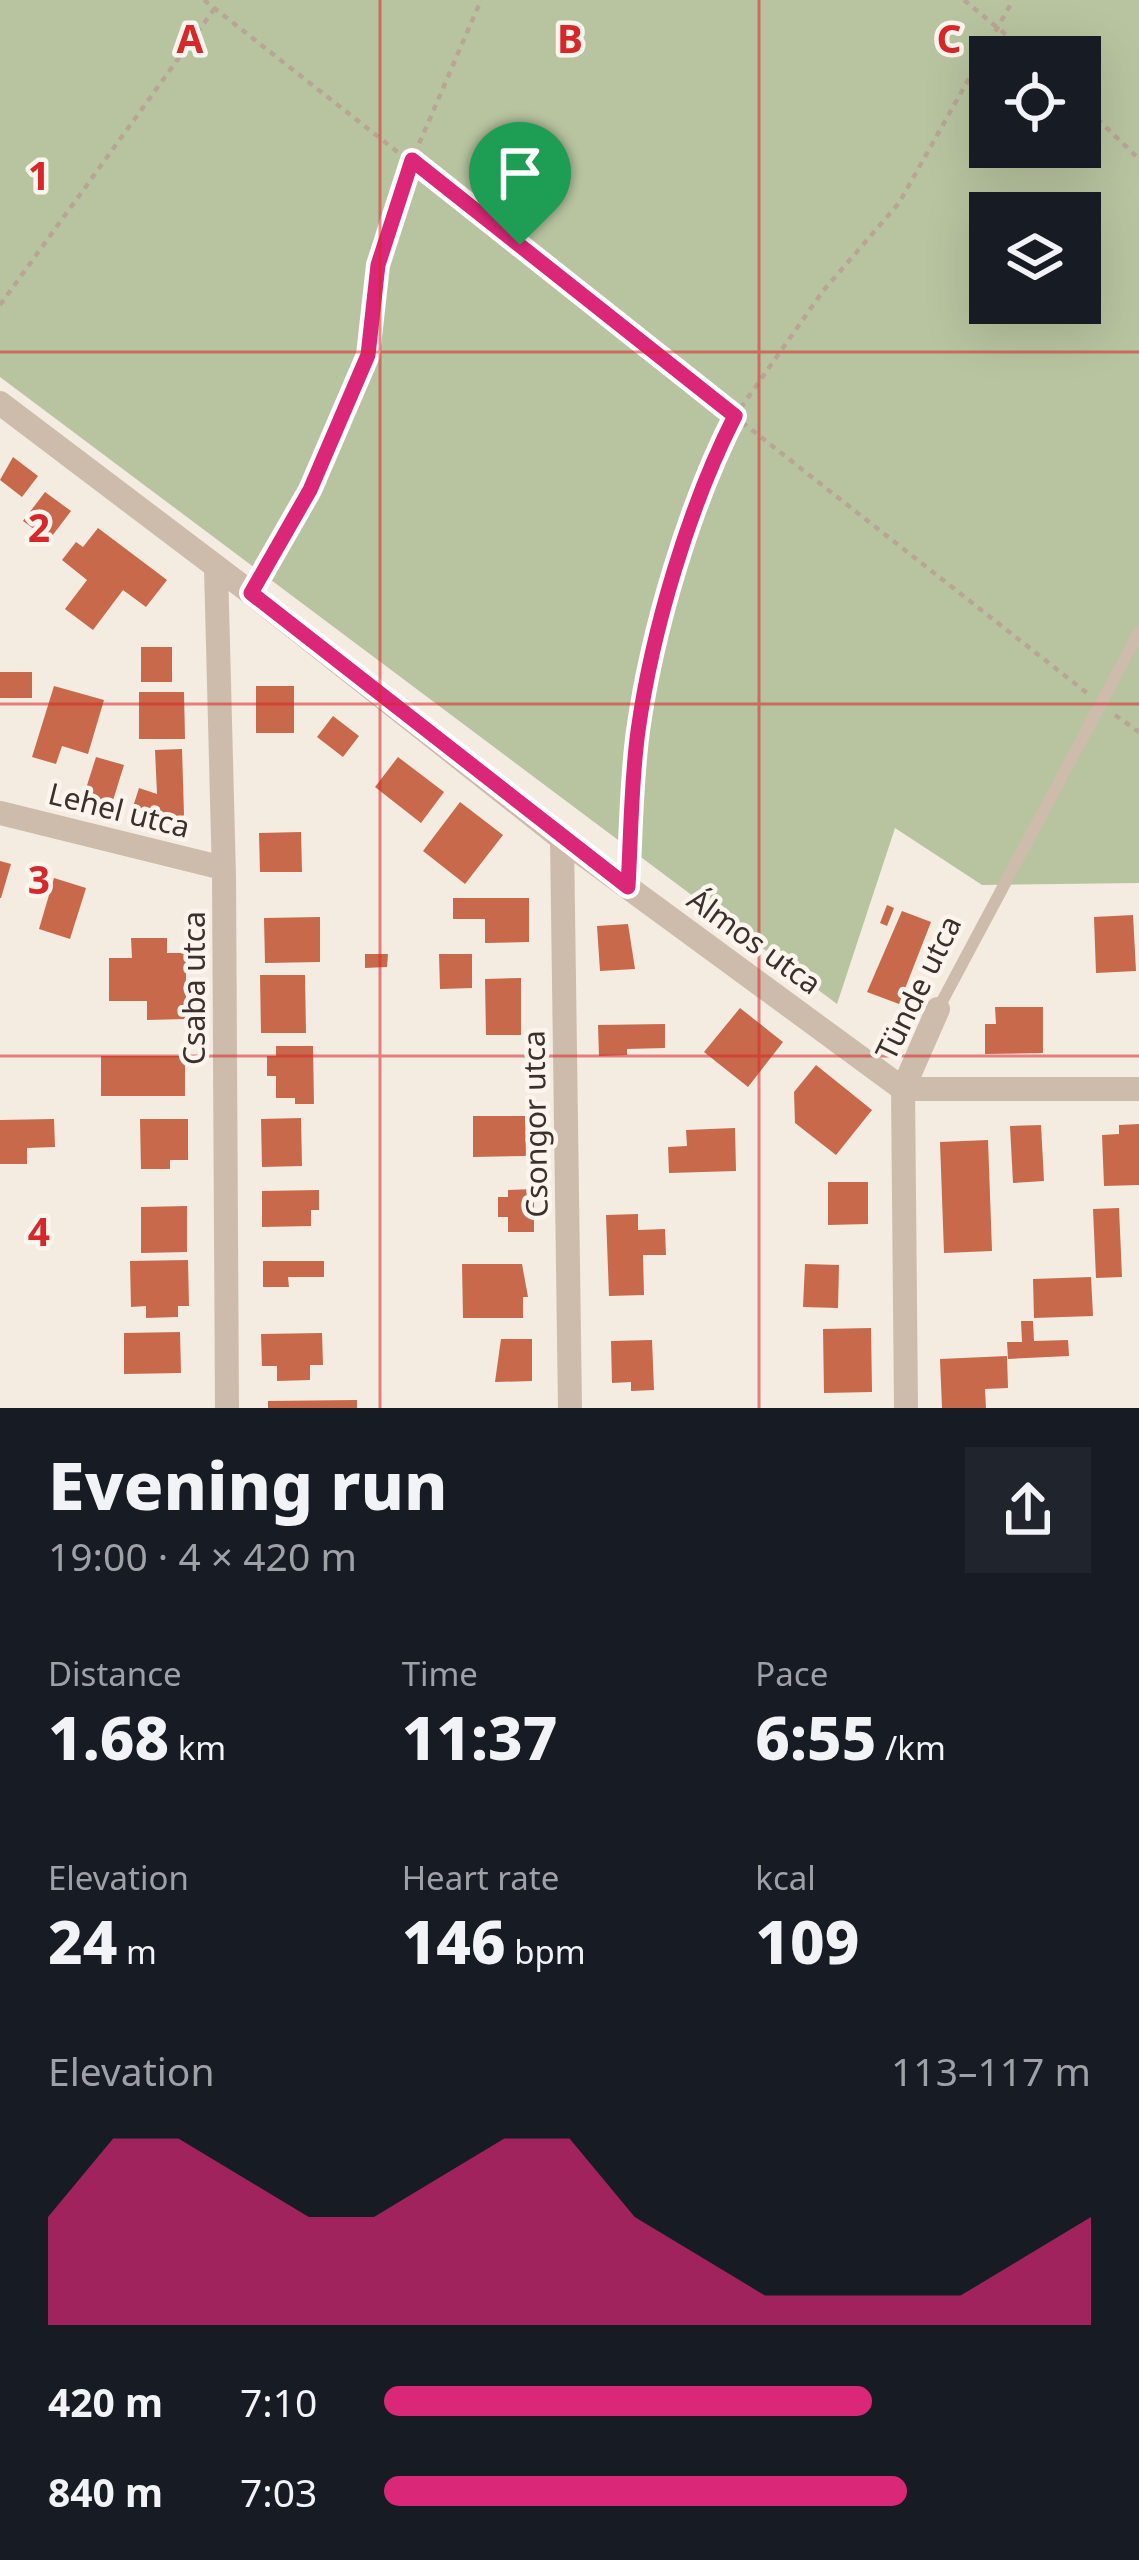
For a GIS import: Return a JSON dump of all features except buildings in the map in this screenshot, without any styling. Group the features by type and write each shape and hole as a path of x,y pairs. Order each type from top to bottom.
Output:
{"street":[{"name":"Álmos utca","path":"0,403 251,593 562,839 903,1089"},
{"name":"Csaba utca","path":"216,567 224,868 227,1408"},
{"name":"Lehel utca","path":"0,813 224,868"},
{"name":"Csongor utca","path":"562,839 571,1408"},
{"name":"Tünde utca","path":"906,1408 903,1089 938,1009"},
{"path":"903,1089 1139,1089"}],"lane":[{"name":"Tünde utca","path":"938,1009 1139,632"}],"path":[{"path":"204,0 1139,732"},
{"path":"251,593 310,490 368,355 378,265 412,160 481,0"},
{"path":"964,0 1007,36"},
{"path":"628,887 638,731 662,610 719,447 735,416 823,291 899,203 1012,0"},
{"path":"0,305 215,8"},
{"path":"1101,122 1139,159"}],"green space":[{"path":"0,0 1139,0 1139,883 982,885 895,828 837,1004 0,377"}],"route":[{"path":"412,160 520,245 735,416 719,447 662,610 638,731 628,887 251,593 310,490 368,355 378,265 412,160"}]}
